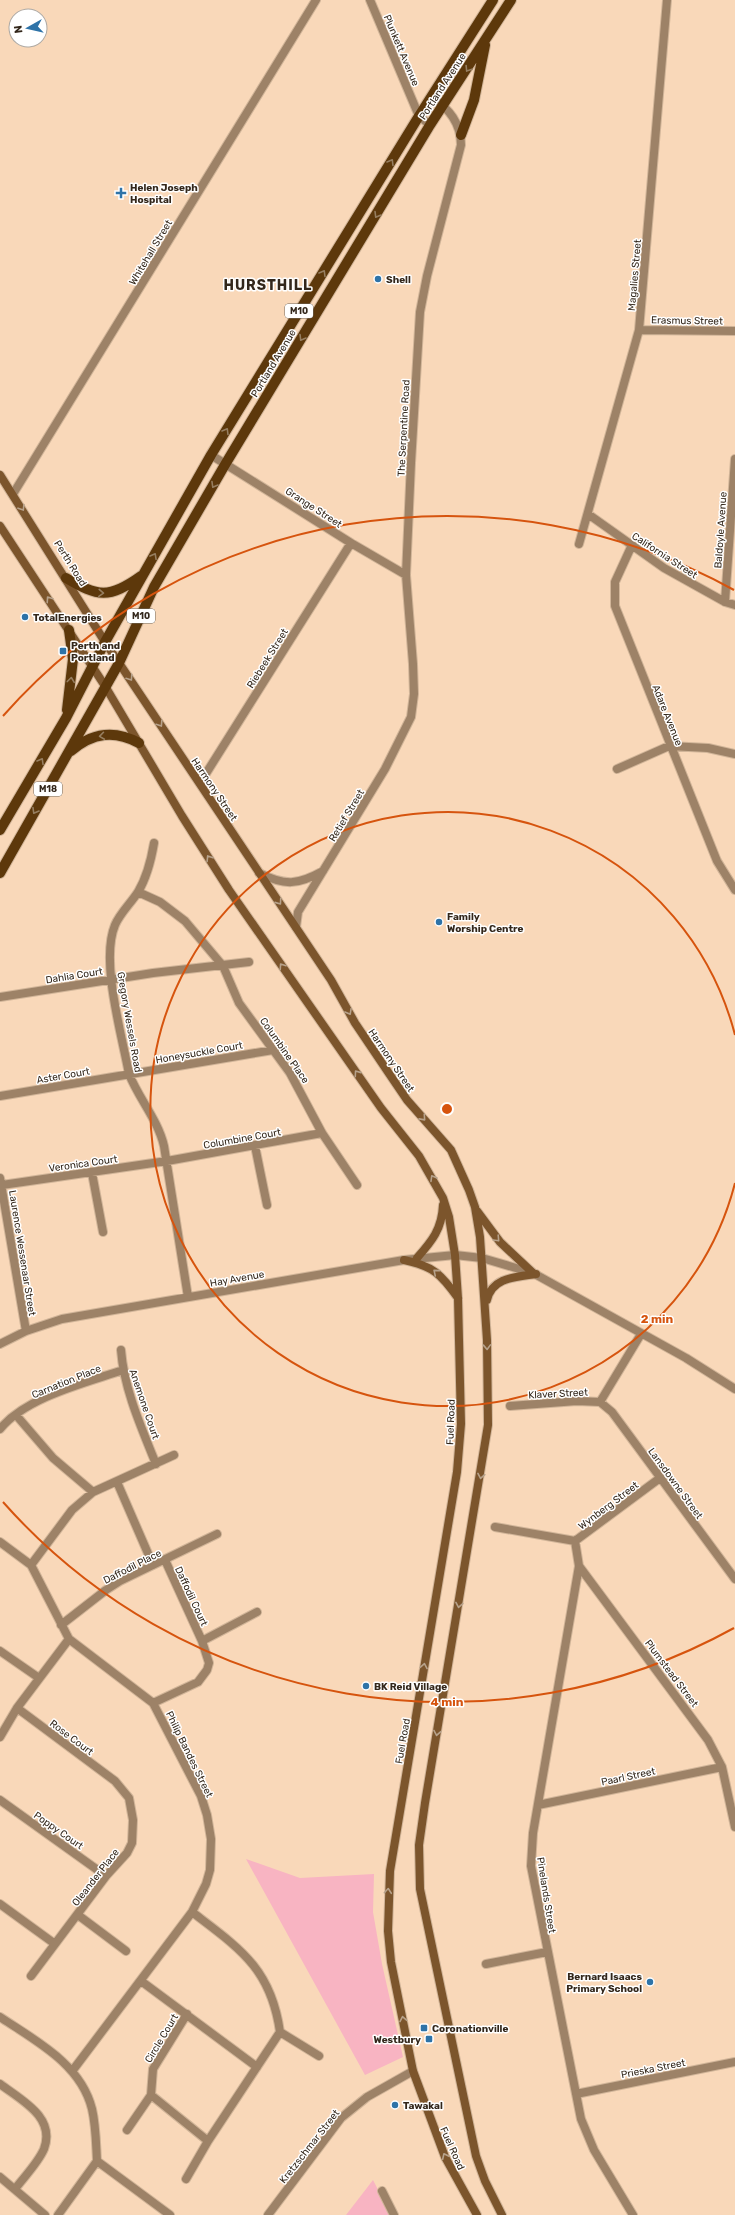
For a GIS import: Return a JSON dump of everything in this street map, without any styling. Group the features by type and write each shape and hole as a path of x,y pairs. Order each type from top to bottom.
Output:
{"main road":[{"name":"Portland Avenue","path":"105,642 211,455 419,116 493,0"},
{"name":"Portland Avenue","path":"120,663 154,587 226,463 430,126 511,0"},
{"path":"461,135 474,100 486,39"},
{"name":"Perth Road","path":"0,475 105,642"},
{"path":"0,526 106,686 229,890 381,1108 419,1156 443,1198 449,1217 455,1255"},
{"path":"66,578 86,590 106,594 121,589 144,573"},
{"path":"66,718 73,660 69,630"},
{"name":"Harmony Street","path":"105,642 296,927 407,1100 451,1150 464,1175 475,1207 482,1258"},
{"name":"M18","path":"0,830 66,718 105,642"},
{"name":"M18","path":"0,873 120,663"},
{"path":"68,754 80,743 98,736 122,735 139,743"},
{"path":"417,1258 432,1243 440,1230 443,1198"},
{"path":"475,1207 500,1242 535,1273"},
{"name":"Fuel Road","path":"455,1255 462,1379 461,1424 457,1472 387,1894 391,1962 413,2071 445,2157 477,2215"},
{"name":"Fuel Road","path":"482,1258 489,1407 487,1441 418,1845 418,1864 420,1890 476,2156 488,2188 502,2215"},
{"path":"404,1260 423,1264 431,1268 448,1284 458,1298"},
{"path":"485,1308 489,1293 497,1283 535,1273"}],"street":[{"name":"Whitehall Street","path":"13,494 316,0"},
{"name":"Plunkett Avenue","path":"370,0 419,116 430,126"},
{"name":"Magalies Street","path":"579,544 639,330 667,0"},
{"path":"432,97 444,106 454,119 461,135"},
{"name":"The Serpentine Road","path":"385,769 408,726 414,704 413,664 406,575 410,471 420,312 427,276 461,145 461,135"},
{"name":"Erasmus Street","path":"639,330 735,331"},
{"name":"Grange Street","path":"211,455 226,463 351,544 406,575"},
{"name":"Baldoyle Avenue","path":"725,602 735,460"},
{"name":"California Street","path":"588,514 664,568 725,602 735,605"},
{"name":"Riebeek Street","path":"200,783 351,544"},
{"name":"Adare Avenue","path":"632,545 615,582 615,606 669,746 717,861 734,890"},
{"path":"617,769 669,746 708,748 735,754"},
{"name":"Retief Street","path":"296,927 298,912 385,769"},
{"name":"Gregory Wessels Road","path":"154,844 149,867 138,892 116,923 113,931 110,951 111,979 129,1074 134,1088 158,1128 164,1146 188,1297"},
{"name":"Retief Street","path":"259,873 274,880 294,883 303,881 323,870"},
{"name":"Columbine Place","path":"138,892 160,902 185,921 223,966 239,1003 297,1084 322,1133 358,1185"},
{"path":"223,966 249,962"},
{"name":"Dahlia Court","path":"0,996 153,973 223,966"},
{"name":"Honeysuckle Court","path":"129,1074 273,1050"},
{"name":"Aster Court","path":"0,1096 129,1074"},
{"name":"Columbine Court","path":"167,1161 322,1133"},
{"path":"255,1146 267,1205"},
{"name":"Veronica Court","path":"1,1181 92,1173 167,1161"},
{"path":"92,1173 103,1232"},
{"name":"Laurence Wessenaar Street","path":"1,1181 26,1331"},
{"name":"Hay Avenue","path":"0,1344 26,1331 62,1319 417,1258 455,1255 482,1258"},
{"path":"482,1258 535,1273 686,1358 735,1389"},
{"name":"Klaver Street","path":"510,1406 577,1401 600,1402 641,1334"},
{"name":"Anemone Court","path":"121,1350 122,1370 138,1418 156,1464"},
{"name":"Carnation Place","path":"0,1429 16,1415 55,1394 122,1370"},
{"name":"Lansdowne Street","path":"600,1402 612,1412 735,1579"},
{"path":"16,1415 53,1458 93,1492"},
{"path":"31,1565 72,1510 93,1492 174,1455"},
{"name":"Wynberg Street","path":"495,1527 575,1541 660,1478"},
{"path":"117,1482 153,1565"},
{"name":"Daffodil Place","path":"61,1625 106,1590 217,1534"},
{"name":"Plumstead Street","path":"575,1541 579,1566 708,1740 722,1767 735,1827"},
{"name":"Philip Bandes Street","path":"0,1542 31,1565 69,1639 153,1703 201,1796 207,1815 211,1839 210,1870 206,1884 192,1912 74,2070"},
{"name":"Daffodil Court","path":"153,1703 198,1682 204,1676 209,1663 202,1641 165,1560"},
{"name":"Pinelands Street","path":"579,1566 531,1846 531,1866 576,2094 588,2139 633,2215"},
{"path":"202,1641 257,1612"},
{"path":"0,1737 17,1708 38,1678 69,1639"},
{"path":"0,1651 38,1678"},
{"name":"Rose Court","path":"17,1708 115,1781"},
{"name":"Paarl Street","path":"538,1805 722,1767"},
{"name":"Oleander Place","path":"31,1976 106,1876 127,1853 132,1843 132,1808 129,1798 115,1781"},
{"name":"Poppy Court","path":"0,1800 106,1876"},
{"path":"0,1904 56,1944"},
{"path":"186,2179 208,2141 280,2032 277,2011 271,1994 249,1958 239,1948 192,1912"},
{"path":"78,1915 126,1951"},
{"path":"486,1964 547,1952"},
{"name":"Circle Court","path":"141,1981 257,2067"},
{"name":"Circle Court","path":"152,2096 153,2069 187,2014"},
{"path":"0,2017 74,2070 87,2093 92,2109 97,2161 58,2215"},
{"path":"280,2032 319,2056"},
{"name":"Prieska Street","path":"576,2094 735,2062"},
{"name":"Kretzschmar Street","path":"268,2215 341,2118 367,2097 413,2071"},
{"path":"0,2084 40,2116 46,2126 47,2137 44,2150 16,2189"},
{"path":"127,2130 152,2096 208,2141"},
{"path":"97,2161 170,2215"},
{"path":"0,2177 45,2215"},
{"path":"382,2191 394,2215"}],"shaded area":[{"path":"246,1859 300,1878 374,1874 373,1912 382,1964 403,2057 365,2075"},
{"path":"373,2180 391,2215 346,2215"}],"place":[{"name":"Helen Joseph Hospital","path":"121,193"},
{"name":"Shell","path":"378,279"},
{"name":"TotalEnergies","path":"25,617"},
{"name":"Perth and Portland","path":"63,651"},
{"name":"Family Worship Centre","path":"439,922"},
{"name":"BK Reid Village","path":"366,1686"},
{"name":"Bernard Isaacs Primary School","path":"650,1982"},
{"name":"Coronationville","path":"424,2028"},
{"name":"Westbury","path":"429,2039"},
{"name":"Tawakal","path":"395,2105"}],"district":[{"name":"HURSTHILL","path":"268,285"}]}
